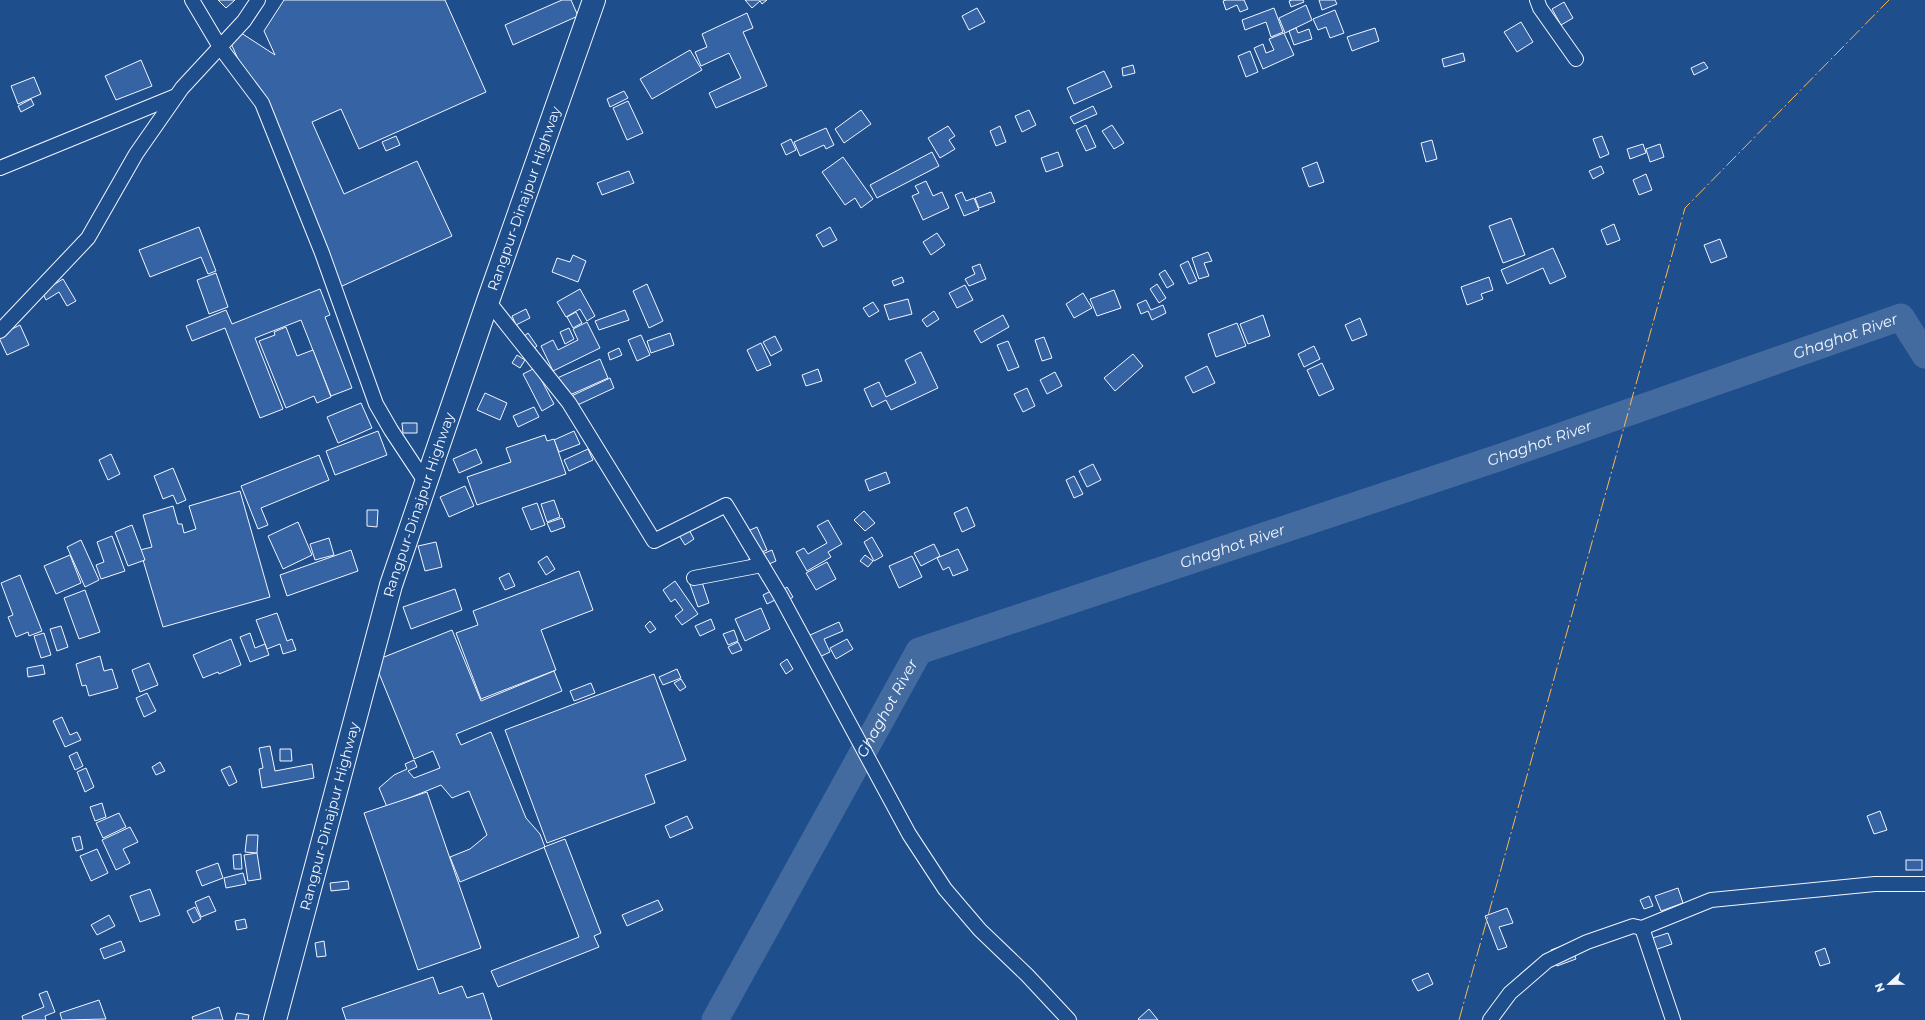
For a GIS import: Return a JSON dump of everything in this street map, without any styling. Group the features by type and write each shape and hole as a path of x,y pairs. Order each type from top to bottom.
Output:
{"highway":[{"name":"Rangpur-Dinajpur Highway","path":"275,1020 390,585 594,0"}],"street":[{"path":"192,0 220,47 262,103 322,253 376,404 391,430 426,482"},
{"path":"0,331 88,238 136,154 177,96 244,21 258,0"},
{"path":"1537,0 1540,8 1576,59"},
{"path":"0,168 177,96"},
{"path":"488,301 569,403 654,541 726,505 762,565 909,834 950,895 980,930 1027,975 1068,1020"},
{"path":"694,578 762,565"},
{"path":"1490,1020 1510,993 1547,961 1587,942 1633,926 1642,928 1711,900 1875,884 1925,884"},
{"path":"1642,928 1673,1020"}],"building":[{"path":"218,0 235,0 226,8"},
{"path":"284,0 445,0 486,92 359,149 341,109 312,122 344,194 417,161 452,236 340,287 229,39 235,29 275,55 264,31"},
{"path":"562,0 571,0 578,16 513,45 505,25"},
{"path":"745,0 767,0 762,4 760,1 752,8"},
{"path":"1244,0 1248,9 1240,12 1237,5 1226,10 1223,1"},
{"path":"1303,0 1304,2 1291,7 1289,1"},
{"path":"1319,0 1335,0 1337,4 1322,10"},
{"path":"1564,2 1573,18 1561,25 1552,9"},
{"path":"1306,5 1312,20 1285,33 1279,18"},
{"path":"977,8 985,22 969,30 962,16"},
{"path":"1274,8 1283,32 1271,37 1266,22 1245,30 1242,20"},
{"path":"1335,10 1344,33 1330,38 1326,27 1318,30 1313,19"},
{"path":"747,13 753,28 743,32 767,86 716,108 709,93 741,78 729,53 701,66 695,52 707,47 702,34"},
{"path":"1521,22 1533,42 1517,52 1504,32"},
{"path":"1296,28 1298,33 1309,29 1312,39 1294,45 1289,31"},
{"path":"1375,28 1379,41 1352,51 1347,37"},
{"path":"1284,33 1294,55 1263,69 1254,48 1263,44 1266,53 1274,50 1269,39"},
{"path":"690,50 702,70 652,99 640,79"},
{"path":"1250,51 1258,72 1246,77 1238,56"},
{"path":"1463,53 1465,61 1444,67 1442,59"},
{"path":"141,60 152,86 116,100 105,76"},
{"path":"1704,62 1708,68 1694,75 1691,68"},
{"path":"1133,65 1135,73 1123,76 1122,68"},
{"path":"1104,71 1112,87 1074,104 1067,88"},
{"path":"34,77 41,94 18,104 11,86"},
{"path":"624,91 628,98 610,107 607,99"},
{"path":"31,99 34,105 21,112 18,106"},
{"path":"628,101 643,133 627,140 613,108"},
{"path":"1093,106 1097,114 1074,124 1070,117"},
{"path":"861,110 871,124 844,143 835,129"},
{"path":"1029,110 1036,125 1022,132 1015,116"},
{"path":"1086,125 1096,147 1086,151 1076,130"},
{"path":"1112,125 1124,143 1114,149 1102,131"},
{"path":"948,126 955,136 949,140 955,149 940,158 928,138"},
{"path":"1000,126 1006,142 996,146 990,131"},
{"path":"826,128 834,145 826,149 824,145 800,156 794,142"},
{"path":"396,136 400,145 386,151 382,142"},
{"path":"1602,136 1609,154 1600,158 1593,139"},
{"path":"791,139 796,150 786,155 781,144"},
{"path":"1432,140 1437,159 1426,162 1421,143"},
{"path":"1643,144 1646,153 1630,159 1627,149"},
{"path":"1660,144 1664,157 1650,162 1646,149"},
{"path":"932,152 939,166 877,198 870,185"},
{"path":"1058,152 1063,166 1046,172 1041,158"},
{"path":"843,157 873,199 861,208 855,198 845,205 822,172"},
{"path":"1317,162 1324,182 1309,187 1302,168"},
{"path":"1601,166 1604,173 1593,179 1589,171"},
{"path":"629,171 634,183 602,195 597,183"},
{"path":"1646,174 1652,190 1639,195 1633,180"},
{"path":"926,181 933,196 942,192 949,208 923,220 912,196 919,193 915,186"},
{"path":"962,192 966,201 974,198 979,210 964,216 955,195"},
{"path":"991,192 995,202 979,208 975,198"},
{"path":"1511,218 1525,255 1503,263 1489,226"},
{"path":"1614,224 1620,240 1607,245 1601,230"},
{"path":"199,227 216,271 208,274 201,257 150,277 139,250"},
{"path":"830,227 837,240 823,247 816,235"},
{"path":"937,233 945,245 931,255 923,242"},
{"path":"1720,239 1727,257 1711,263 1704,245"},
{"path":"1553,248 1566,277 1550,284 1543,268 1507,284 1501,270"},
{"path":"1208,252 1212,261 1204,263 1209,276 1199,279 1192,258"},
{"path":"573,255 586,261 578,282 552,272 557,258 570,262"},
{"path":"1188,261 1197,281 1189,284 1180,265"},
{"path":"980,264 986,279 969,286 965,279 975,274 972,267"},
{"path":"1165,270 1174,284 1167,288 1159,274"},
{"path":"216,273 228,307 209,314 197,280"},
{"path":"902,277 904,282 894,286 892,281"},
{"path":"1489,277 1493,290 1481,294 1483,299 1467,305 1461,287"},
{"path":"63,279 76,301 67,306 59,292 46,300 42,292"},
{"path":"647,284 663,321 649,328 633,291"},
{"path":"1157,284 1166,298 1159,303 1150,289"},
{"path":"965,285 973,300 957,308 949,293"},
{"path":"320,289 330,315 325,317 352,388 331,396 301,320 255,338 283,409 260,418 225,328 192,341 186,326 226,310 232,324"},
{"path":"580,289 595,316 587,321 580,309 566,317 557,302"},
{"path":"1114,290 1121,308 1097,316 1090,299"},
{"path":"1083,293 1092,308 1074,318 1066,304"},
{"path":"908,299 912,314 889,320 884,305"},
{"path":"1146,300 1151,310 1163,305 1166,313 1152,320 1148,311 1141,314 1137,304"},
{"path":"873,302 879,311 869,317 863,308"},
{"path":"526,309 530,318 516,325 512,316"},
{"path":"625,310 629,320 599,330 595,321"},
{"path":"934,311 939,319 927,327 922,320"},
{"path":"576,312 582,323 573,328 567,317"},
{"path":"1003,315 1009,327 981,343 974,331"},
{"path":"1263,315 1270,336 1248,344 1240,324"},
{"path":"1360,318 1367,335 1352,341 1345,325"},
{"path":"587,322 600,348 553,371 541,346 553,340 558,350 578,340 573,329"},
{"path":"1237,323 1246,346 1216,357 1208,334"},
{"path":"20,325 29,345 7,355 0,340 0,335"},
{"path":"286,327 297,356 313,350 331,397 317,403 314,396 286,408 259,341 275,335 274,332"},
{"path":"569,328 574,339 565,344 560,332"},
{"path":"528,333 537,346 532,350 523,337"},
{"path":"670,333 674,345 651,353 647,341"},
{"path":"641,335 650,355 637,361 628,340"},
{"path":"775,336 782,350 771,356 763,342"},
{"path":"1044,337 1052,358 1042,361 1035,340"},
{"path":"1008,341 1019,367 1008,371 997,345"},
{"path":"761,343 771,365 757,371 747,350"},
{"path":"1314,346 1320,359 1304,367 1298,354"},
{"path":"619,348 622,355 610,360 608,353"},
{"path":"921,352 938,388 891,410 886,400 872,407 864,389 879,382 886,397 916,383 905,360"},
{"path":"1133,354 1143,366 1115,391 1104,378"},
{"path":"517,355 525,360 520,368 512,363"},
{"path":"600,359 608,378 563,398 555,379"},
{"path":"1322,363 1334,389 1319,396 1307,370"},
{"path":"1207,366 1215,383 1193,393 1185,377"},
{"path":"535,368 554,404 542,411 523,374"},
{"path":"818,369 822,381 806,386 802,375"},
{"path":"1055,372 1062,386 1047,394 1040,380"},
{"path":"610,378 614,388 569,409 565,399"},
{"path":"1027,388 1035,406 1023,412 1014,394"},
{"path":"485,393 507,403 500,420 477,410"},
{"path":"361,403 372,428 338,443 327,417"},
{"path":"534,407 539,417 518,427 513,416"},
{"path":"402,423 417,423 417,433 403,433"},
{"path":"378,431 387,455 335,475 326,451"},
{"path":"574,431 580,444 559,452 554,440"},
{"path":"545,435 547,441 554,439 566,474 477,505 467,477 511,462 506,448"},
{"path":"476,449 482,463 459,473 453,459"},
{"path":"588,449 593,460 569,471 564,460"},
{"path":"111,454 120,474 108,480 99,460"},
{"path":"319,455 329,480 261,508 268,525 258,529 241,486"},
{"path":"1093,464 1101,480 1087,487 1079,471"},
{"path":"173,468 186,500 177,504 173,495 163,499 154,476"},
{"path":"886,472 890,483 869,491 865,480"},
{"path":"1074,476 1083,494 1074,498 1066,480"},
{"path":"465,486 474,506 449,517 440,497"},
{"path":"240,491 270,597 163,627 140,550 152,547 143,515 173,506 178,524 182,524 184,533 196,529 189,506"},
{"path":"554,500 560,517 547,522 541,504"},
{"path":"537,503 545,525 531,530 522,508"},
{"path":"967,507 975,526 962,532 954,513"},
{"path":"367,510 378,510 377,527 367,526"},
{"path":"864,511 875,523 865,531 854,520"},
{"path":"562,518 565,527 551,532 547,523"},
{"path":"828,520 842,544 828,552 831,557 807,571 796,552 804,548 808,554 827,543 817,526"},
{"path":"298,522 312,555 283,569 268,536"},
{"path":"132,525 145,560 128,566 115,532"},
{"path":"757,527 767,550 749,557 739,535"},
{"path":"688,528 694,539 685,545 678,534"},
{"path":"112,536 125,571 101,579 96,565 104,562 97,542"},
{"path":"872,537 883,556 874,561 864,542"},
{"path":"329,538 334,555 315,560 310,544"},
{"path":"81,540 99,580 85,587 67,547"},
{"path":"436,542 442,567 425,571 418,546"},
{"path":"934,544 940,556 921,566 914,553"},
{"path":"958,549 968,570 953,576 949,567 943,570 937,558"},
{"path":"351,550 358,571 287,596 280,575"},
{"path":"772,550 776,561 753,571 748,560"},
{"path":"70,555 81,583 56,594 44,566"},
{"path":"865,555 873,561 868,567 860,561"},
{"path":"547,556 555,569 546,575 538,562"},
{"path":"912,556 922,577 899,588 889,566"},
{"path":"827,562 836,579 816,590 806,573"},
{"path":"579,571 593,610 541,630 556,670 481,699 456,633 478,625 473,611"},
{"path":"509,573 515,586 505,590 499,578"},
{"path":"20,575 42,631 29,636 28,632 16,637 8,617 13,615 1,583"},
{"path":"700,576 709,603 698,607 688,579"},
{"path":"675,581 698,614 682,625 675,616 683,610 675,599 671,602 663,590"},
{"path":"787,587 793,597 780,605 774,596"},
{"path":"455,589 462,610 411,629 403,607"},
{"path":"85,590 100,632 79,639 64,598"},
{"path":"771,591 775,600 767,604 763,595"},
{"path":"761,608 770,629 745,641 735,619"},
{"path":"277,613 287,641 292,639 296,650 283,654 280,644 267,649 256,620"},
{"path":"711,619 715,629 700,636 695,626"},
{"path":"650,621 656,629 650,633 645,626"},
{"path":"839,622 843,631 824,639 830,652 809,662 799,640"},
{"path":"61,626 68,647 57,651 50,629"},
{"path":"452,630 481,701 554,671 562,691 456,734 461,745 491,732 526,818 540,834 545,847 460,882 450,857 470,849 487,835 469,791 452,798 441,785 387,807 379,788 394,775 407,769 405,764 414,760 417,767 408,771 414,778 440,768 433,751 414,759 374,661"},
{"path":"734,630 738,641 728,645 723,634"},
{"path":"44,633 51,655 41,658 34,636"},
{"path":"250,633 255,648 265,644 269,655 250,662 240,637"},
{"path":"231,639 241,665 219,674 218,672 203,678 193,655"},
{"path":"847,639 853,649 836,659 830,648"},
{"path":"738,642 742,650 732,654 728,647"},
{"path":"100,656 104,671 112,669 118,688 89,696 86,685 82,686 76,664"},
{"path":"787,659 793,669 786,674 780,664"},
{"path":"149,663 158,685 140,692 132,670"},
{"path":"43,665 45,674 28,677 27,668"},
{"path":"677,669 681,678 663,685 659,677"},
{"path":"654,674 686,760 645,775 655,803 547,843 505,730"},
{"path":"681,679 686,687 680,691 674,683"},
{"path":"591,683 595,693 574,701 570,691"},
{"path":"147,693 156,711 144,717 136,698"},
{"path":"62,717 70,735 77,732 81,740 65,747 53,721"},
{"path":"270,746 275,771 312,764 314,778 262,788 259,769 263,768 259,748"},
{"path":"280,749 291,749 292,761 280,761"},
{"path":"77,752 83,766 75,770 69,756"},
{"path":"160,762 165,771 156,775 152,767"},
{"path":"230,766 237,782 229,786 221,770"},
{"path":"86,768 94,787 85,792 77,772"},
{"path":"427,792 481,948 418,970 364,813"},
{"path":"102,803 106,817 95,821 90,807"},
{"path":"1880,811 1887,830 1874,834 1867,816"},
{"path":"119,813 126,827 103,838 96,823"},
{"path":"687,816 693,828 670,838 665,826"},
{"path":"130,827 138,842 123,849 130,863 116,870 102,840"},
{"path":"247,835 258,835 257,853 245,852"},
{"path":"80,836 83,849 76,851 72,838"},
{"path":"565,839 601,933 594,936 599,947 498,987 491,971 579,937 544,847"},
{"path":"97,849 108,873 91,881 80,856"},
{"path":"257,853 261,879 248,881 244,855"},
{"path":"241,854 242,869 234,869 233,855"},
{"path":"1906,860 1922,860 1922,870 1906,870"},
{"path":"218,863 223,878 202,886 196,871"},
{"path":"243,873 246,884 226,888 224,878"},
{"path":"348,881 349,889 331,891 330,883"},
{"path":"1678,888 1683,903 1661,911 1655,896"},
{"path":"150,889 160,915 140,922 130,896"},
{"path":"209,896 216,911 201,917 195,902"},
{"path":"1649,896 1653,906 1644,909 1640,900"},
{"path":"658,900 663,910 627,926 622,915"},
{"path":"195,907 201,919 193,923 187,911"},
{"path":"1507,908 1513,923 1499,927 1507,947 1498,950 1485,916"},
{"path":"109,915 115,926 97,935 91,925"},
{"path":"245,919 247,928 237,930 235,921"},
{"path":"1668,933 1672,944 1646,953 1643,941"},
{"path":"121,941 125,951 104,959 100,949"},
{"path":"324,941 326,956 317,957 315,943"},
{"path":"1570,943 1576,959 1557,966 1551,950"},
{"path":"1825,948 1830,963 1820,966 1815,952"},
{"path":"1428,973 1433,984 1418,991 1412,980"},
{"path":"433,977 439,994 462,986 467,998 483,993 492,1020 346,1020 342,1008"},
{"path":"47,991 55,1012 45,1016 46,1020 23,1020 22,1016 44,1007 39,994"},
{"path":"99,1000 106,1019 62,1020 60,1013"},
{"path":"219,1007 223,1020 193,1020 192,1017"},
{"path":"1149,1009 1158,1020 1138,1019"},
{"path":"237,1013 249,1015 248,1020 235,1020"}],"waterway":[{"name":"Ghaghot River","path":"715,1020 919,651 1501,457 1901,317 1925,355"}],"power":[{"path":"1459,1020 1685,208 1889,0"}]}
